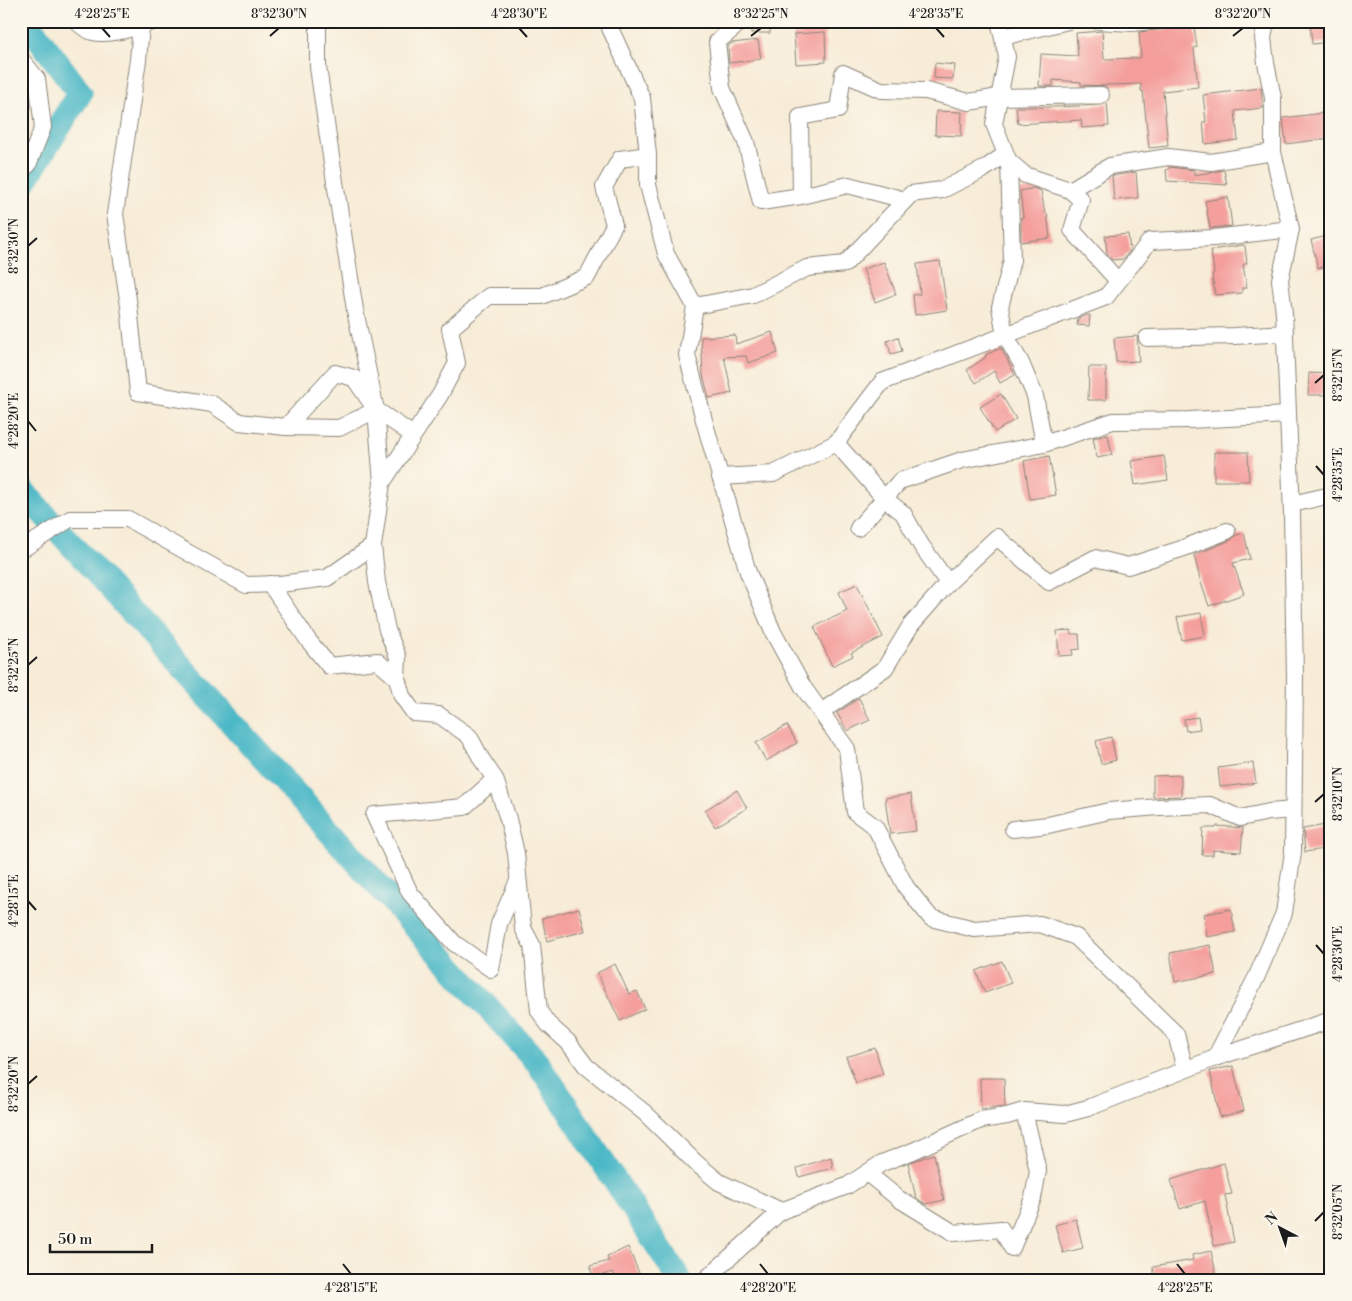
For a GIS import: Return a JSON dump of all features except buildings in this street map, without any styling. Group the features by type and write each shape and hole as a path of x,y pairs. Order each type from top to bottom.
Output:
{"street":[{"path":"76,21 94,33 122,30 148,24 138,60 115,214 129,306 138,392 212,404 240,422 286,427 339,428 376,410"},
{"path":"318,21 318,67 329,146 355,310 376,410 382,483 373,546 377,582 387,630 398,657 396,678 402,696 414,713 439,715 469,736 495,779 508,819 516,853 523,928 532,944 540,1011 548,1024 568,1042 586,1066 645,1113 696,1163 720,1182 781,1210"},
{"path":"610,21 610,28 642,98 648,155 648,185 666,254 695,306 687,355 748,572 769,623 804,687 847,749 856,812 875,827 906,887 931,918 974,930 1040,924 1076,937 1176,1034 1185,1070"},
{"path":"736,21 734,28 717,42 722,88 746,142 760,202 801,196 848,185 905,200"},
{"path":"1044,444 1035,396 1022,363 1005,335 1000,307 1012,260 1009,162 994,124 1007,56 1001,29 1068,21"},
{"path":"1098,21 1132,23 1152,21"},
{"path":"1214,1058 1256,978 1284,913 1293,852 1295,676 1292,504 1285,333 1280,280 1291,229 1273,152 1273,98 1263,38 1266,21"},
{"path":"21,59 37,79 43,127 28,165 21,171"},
{"path":"801,196 800,117 838,110 843,73 881,90 926,91 968,102 999,97 1101,95"},
{"path":"1070,190 1110,166 1168,157 1211,162 1273,152"},
{"path":"382,483 440,395 457,364 450,329 489,296 542,296 587,277 614,225 604,187 620,159 648,155"},
{"path":"695,306 753,295 807,268 845,264 911,194 942,190 984,169 1003,156 1025,175 1070,190 1082,200 1072,230 1118,281"},
{"path":"720,477 773,474 836,443 882,382 1106,297 1150,241 1214,238 1291,229"},
{"path":"1147,338 1285,333"},
{"path":"286,427 335,373 354,378 376,410 413,435"},
{"path":"858,528 900,481 962,460 1044,444 1113,421 1189,420 1288,415"},
{"path":"836,443 885,499 903,513 921,545 948,584"},
{"path":"1292,504 1331,495"},
{"path":"21,550 70,519 128,519 246,585 327,578 373,546"},
{"path":"821,712 885,668 911,625 948,584 998,537 1049,582 1095,558 1128,566 1181,549 1227,531"},
{"path":"270,584 308,640 329,666 377,661 396,678"},
{"path":"495,779 464,807 374,815 410,894 454,943 491,969 500,924 518,880"},
{"path":"1013,829 1048,825 1109,812 1159,808 1210,805 1240,818 1269,812 1294,810"},
{"path":"705,1280 781,1210 847,1186 882,1163 964,1127 981,1120 1024,1111 1065,1114 1088,1108 1214,1058 1331,1020"},
{"path":"867,1173 899,1199 954,1233 1001,1229 1012,1248 1033,1198 1038,1170 1024,1111"}],"waterway":[{"path":"21,187 80,93 26,21"},
{"path":"21,489 538,1063 680,1280"}]}
